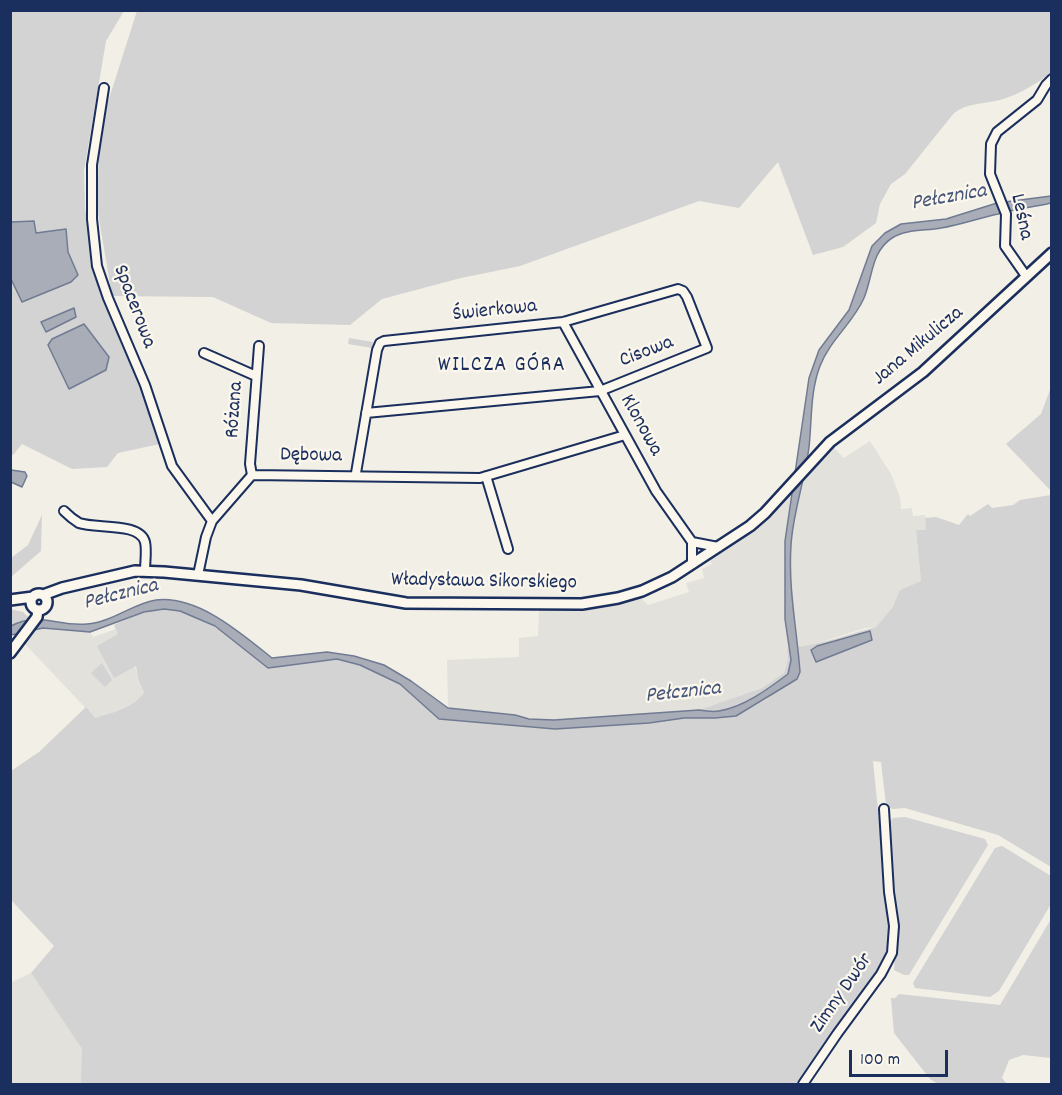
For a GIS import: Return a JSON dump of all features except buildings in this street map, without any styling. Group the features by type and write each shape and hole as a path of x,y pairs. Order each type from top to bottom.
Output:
{"street":[{"name":"Leśna","path":"1026,276 1005,246 1006,214 990,174 992,144 997,132 1037,100 1046,84 1052,79"},
{"name":"Spacerowa","path":"104,88 92,165 92,219 97,266 145,385 172,466 212,521"},
{"name":"Jana Mikulicza","path":"807,466 830,442 923,372 1052,253"},
{"name":"Świerkowa","path":"356,476 378,346 384,341 563,322 681,289 687,297 707,348"},
{"name":"Klonowa","path":"563,322 656,491 692,542"},
{"name":"Różana","path":"252,475 250,464 259,346"},
{"name":"Cisowa","path":"366,412 600,391 707,348"},
{"path":"204,353 256,376"},
{"name":"Dębowa","path":"198,575 212,521 252,475 462,479 486,476 625,435"},
{"name":"Władysława Sikorskiego","path":"38,604 82,583 119,573 146,571 309,586 397,602 574,604 604,601 647,589 692,564 765,513 807,466"},
{"path":"486,476 508,549"},
{"path":"64,511 77,522 134,529 141,534 145,542 146,571"},
{"path":"692,564 692,542 717,547"},
{"path":"10,600 38,604 26,632 10,653"},
{"name":"Zimny Dwór","path":"803,1084 881,974 892,953 894,926 884,809"}],"shaded area":[{"path":"10,11 124,11 106,41 84,171 85,209 103,298 142,387 160,444 118,453 107,467 72,469 22,444 11,455"},
{"path":"137,11 1051,11 1051,73 1013,95 970,106 954,113 905,174 891,184 880,204 876,223 843,247 813,255 778,162 739,208 699,201 520,266 461,278 382,299 350,325 271,323 213,297 112,296 97,207 99,150 107,105"},
{"path":"1051,196 1051,203 948,227 903,233 892,238 880,250 873,265 864,298 854,316 824,357 814,386 809,447 794,520 790,561 800,672 797,679 736,716 555,729 439,719 400,684 360,665 337,659 268,668 215,626 180,611 164,609 144,612 90,632 43,628 11,635 11,626 21,622 40,620 76,624 96,623 148,602 172,600 188,604 218,618 272,658 327,652 354,656 384,665 448,708 515,715 529,719 554,720 699,710 717,711 738,706 788,674 791,660 785,619 785,541 809,378 819,350 849,310 872,246 885,233 901,224 946,219 997,203"},
{"path":"34,221 36,233 66,229 68,252 78,275 71,282 22,302 11,279 11,224 12,222"},
{"path":"74,308 76,317 46,332 41,322"},
{"path":"84,324 109,357 106,370 69,389 48,345 52,339"},
{"path":"349,338 373,342 372,348 348,344"},
{"path":"1051,387 1051,491 1006,444 1041,414"},
{"path":"870,441 891,474 900,497 901,509 912,508 913,516 925,515 926,530 916,531 921,581 900,590 894,607 876,627 798,647 791,606 791,544 802,481 834,448 844,458"},
{"path":"11,470 25,472 27,476 22,487 11,482"},
{"path":"793,491 785,541 785,619 788,659 784,673 762,688 699,710 663,714 554,720 529,719 515,715 448,708 447,660 519,657 519,638 538,636 539,610 595,608 640,597 648,605 689,592 686,583 704,578 702,569 712,564 710,560 751,532"},
{"path":"1051,495 1051,867 998,835 905,808 892,809 886,805 881,762 873,761 889,919 892,917 889,958 802,1084 81,1084 82,1049 31,973 54,946 12,901 11,771 39,752 86,707 95,718 134,703 144,693 136,666 114,678 97,646 118,634 114,625 150,611 163,609 191,614 219,630 268,668 337,659 360,665 400,684 439,719 555,729 736,716 765,700 800,672 798,647 876,627 893,607 900,590 921,581 916,530 926,530 925,518 936,517 959,525 968,514 970,516 988,504 992,508 1013,505 1020,500"},
{"path":"42,515 41,551 11,577 11,558 28,545"},
{"path":"10,609 23,612 29,618 11,626"},
{"path":"35,629 90,632 93,637 116,629 135,666 144,694 127,708 95,718 24,643"},
{"path":"870,631 872,640 816,662 811,650 817,646"},
{"path":"787,649 789,649 791,660 788,674 772,686 738,706 714,711 699,710 762,688 784,673 788,659"},
{"path":"102,663 112,680 105,687 91,673"},
{"path":"905,817 985,839 988,845 909,975 894,970 897,924 888,823 893,818"},
{"path":"1002,846 1051,876 1051,904 999,991 990,997 915,988 913,983 995,848"},
{"path":"1051,919 1051,1058 1023,1055 1009,1060 1002,1078 1007,1084 938,1084 930,1079 894,1033 891,998 899,994 1000,1005"},
{"path":"31,973 82,1049 82,1084 11,1084 10,983"}],"district":[{"name":"WILCZA GÓRA","path":"502,367"}],"water label":[{"name":"Pełcznica","path":"949,199"},
{"name":"Pełcznica","path":"121,596"},
{"name":"Pełcznica","path":"683,694"}]}
